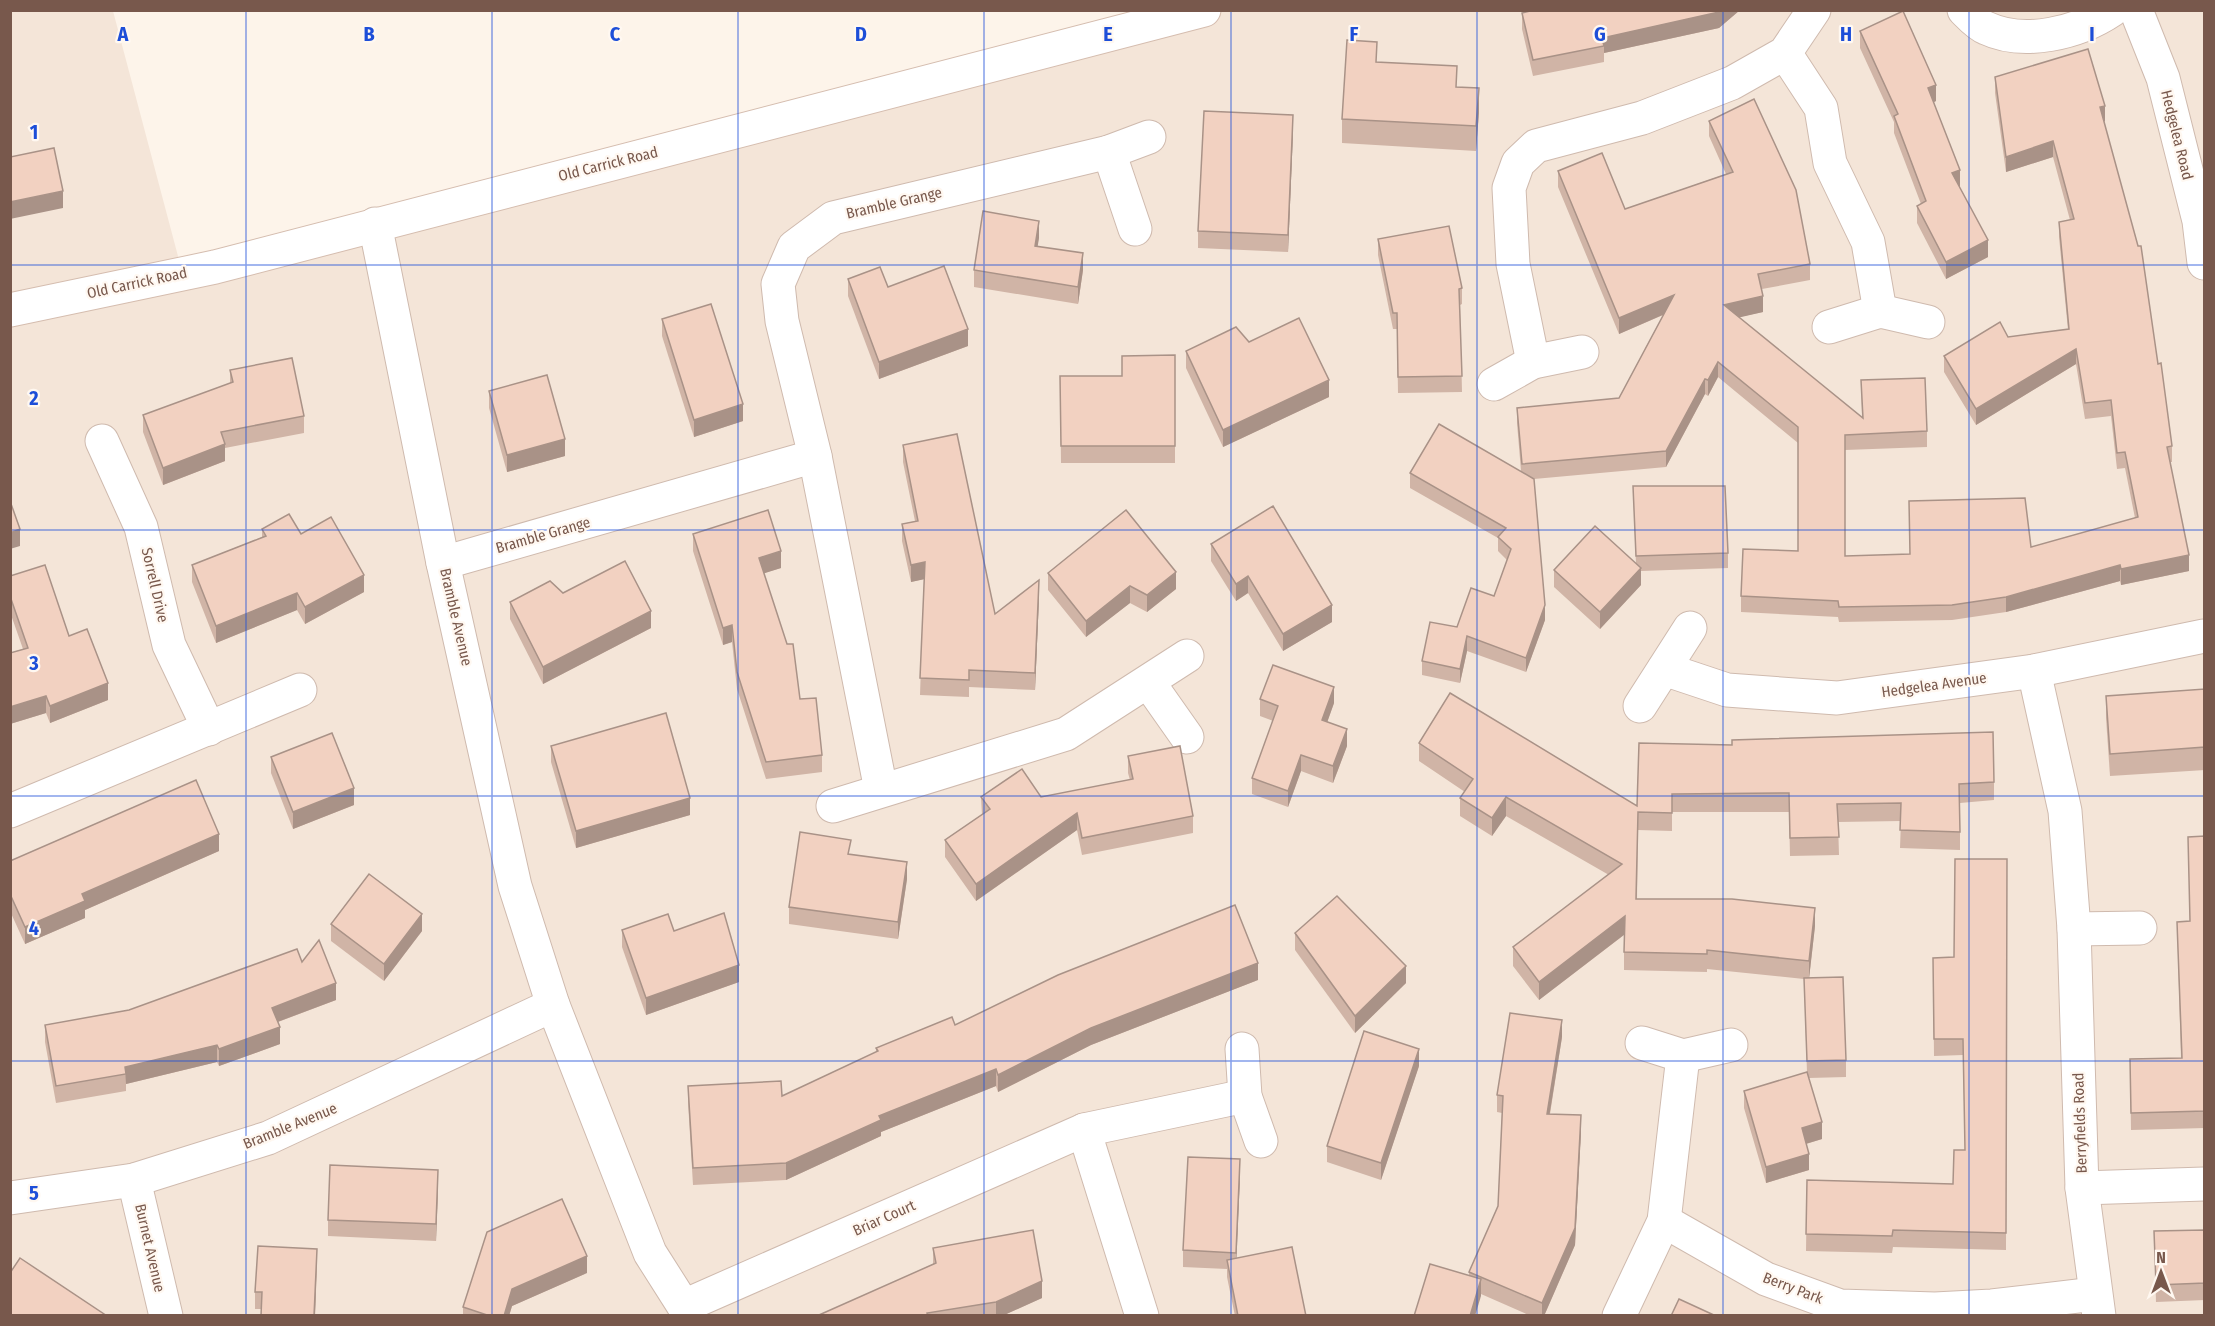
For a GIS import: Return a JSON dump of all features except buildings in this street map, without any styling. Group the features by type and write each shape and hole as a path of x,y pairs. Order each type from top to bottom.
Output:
{"street":[{"name":"Old Carrick Road","path":"10,310 215,267 1204,10"},
{"path":"1533,362 1513,264 1509,188 1518,164 1536,146 1642,118 1732,82 1785,53 1814,10"},
{"path":"1964,10 1985,28 2025,38 2093,23 2112,10"},
{"name":"Hedgelea Road","path":"2136,10 2163,78 2202,220 2205,263"},
{"path":"1785,53 1821,108 1830,163 1868,242 1880,311"},
{"name":"Bramble Grange","path":"881,790 815,456 782,321 778,284 794,247 833,218 1109,152 1149,137"},
{"path":"1109,152 1136,229"},
{"name":"Bramble Avenue","path":"375,224 443,563 515,886 553,1005 650,1253 687,1311"},
{"path":"1829,327 1880,311 1928,322"},
{"path":"1494,384 1533,362 1582,352"},
{"name":"Sorrell Drive","path":"102,441 141,527 169,645 209,729"},
{"name":"Bramble Grange","path":"443,563 815,456"},
{"path":"1640,706 1690,628"},
{"name":"Hedgelea Avenue","path":"1664,669 1727,690 1837,698 2034,671 2205,636"},
{"path":"833,806 1066,734 1149,683 1187,656"},
{"name":"Berryfields Road","path":"2034,671 2065,812 2074,929 2082,1188 2097,1305"},
{"path":"1149,683 1188,737"},
{"path":"10,811 300,690"},
{"path":"2074,929 2140,928"},
{"name":"Bramble Avenue","path":"10,1198 134,1180 268,1138 553,1005"},
{"path":"1642,1043 1683,1056 1731,1045"},
{"path":"1242,1049 1245,1096 1261,1141"},
{"path":"1619,1316 1664,1221 1683,1056"},
{"name":"Briar Court","path":"687,1311 1084,1130 1245,1096"},
{"path":"1084,1130 1142,1316"},
{"name":"Burnet Avenue","path":"134,1180 166,1316"},
{"path":"2082,1188 2205,1184"},
{"name":"Berry Park","path":"1664,1221 1766,1279 1840,1306 1934,1312 1992,1306 2097,1305"}],"shaded area":[{"path":"10,11 113,11 183,275 1186,11 2204,11 2204,1315 11,1315"}]}
